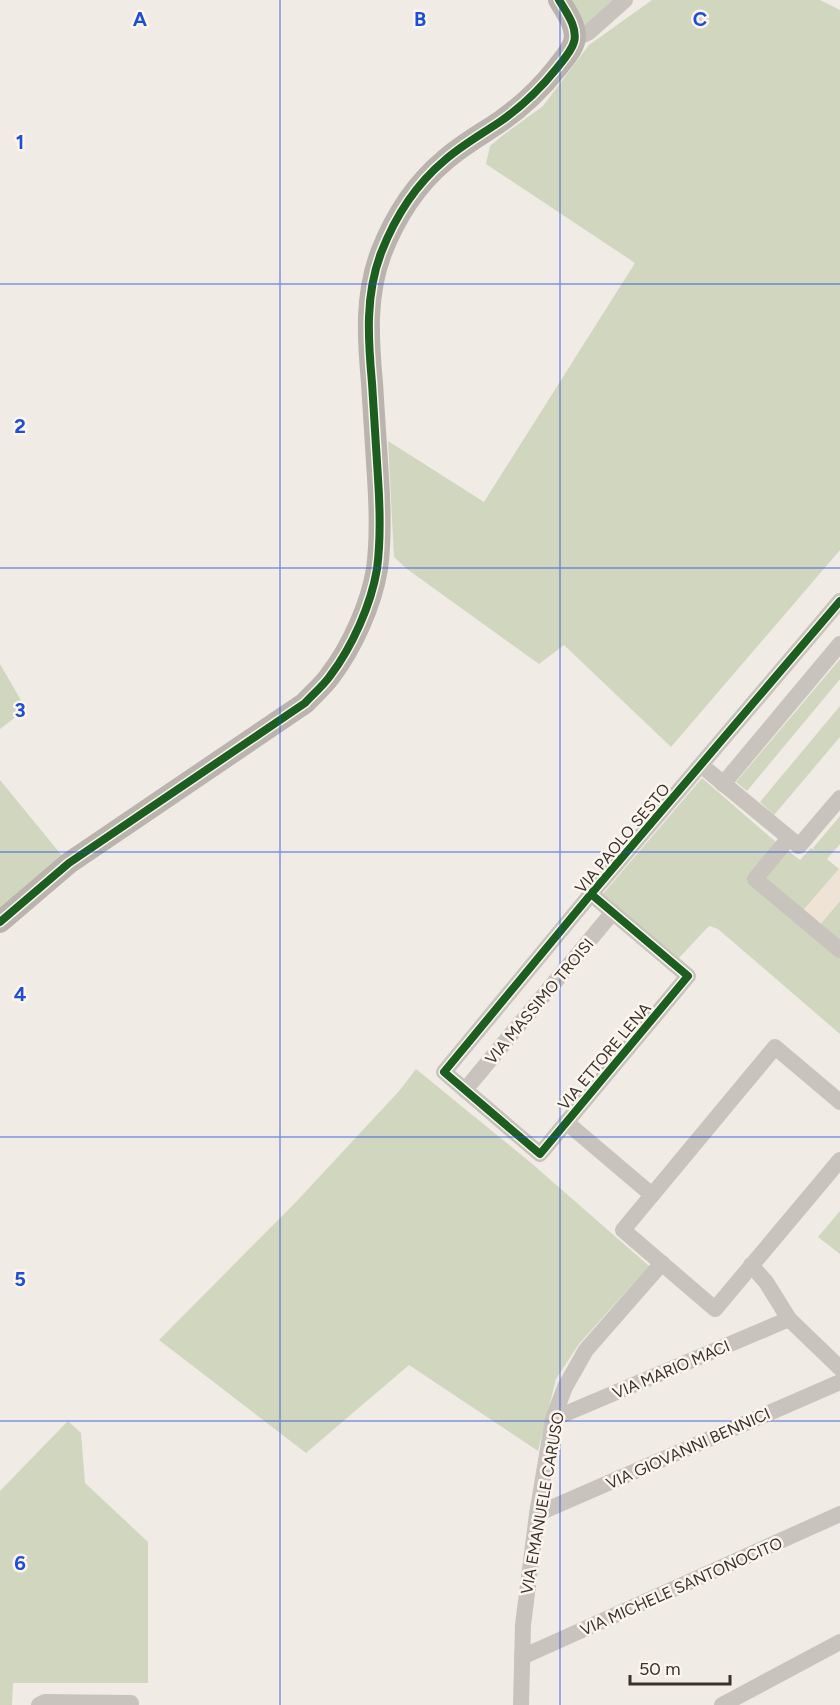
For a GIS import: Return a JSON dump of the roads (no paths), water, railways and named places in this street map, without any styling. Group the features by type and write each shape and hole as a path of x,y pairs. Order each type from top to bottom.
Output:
{"street":[{"path":"0,922 69,863 305,703 330,677 369,602 377,568 380,515 368,314 378,261 388,234 421,183 444,160 524,103 566,56 574,39 572,24 559,0"},
{"path":"574,39 589,32 625,0"},
{"name":"VIA PAOLO SESTO","path":"465,1090 444,1072 591,894 840,601"},
{"path":"723,784 840,644"},
{"path":"700,765 794,842"},
{"path":"840,798 754,879 840,950"},
{"path":"591,894 613,912"},
{"name":"VIA ETTORE LENA","path":"465,1090 540,1154 688,976 613,912"},
{"name":"VIA MASSIMO TROISI","path":"465,1090 613,912"},
{"path":"840,1102 775,1047 623,1230 715,1309 840,1160"},
{"path":"566,1122 652,1195"},
{"name":"VIA EMANUELE CARUSO","path":"521,1705 523,1625 537,1514 553,1419 566,1387 586,1350 662,1263"},
{"path":"751,1265 766,1282 789,1318 840,1368"},
{"name":"VIA MARIO MACI","path":"553,1419 789,1318"},
{"name":"VIA GIOVANNI BENNICI","path":"537,1514 840,1382"},
{"name":"VIA MICHELE SANTONOCITO","path":"522,1657 840,1514"},
{"path":"722,1705 840,1642"},
{"path":"39,1705 45,1702 131,1703"}]}
